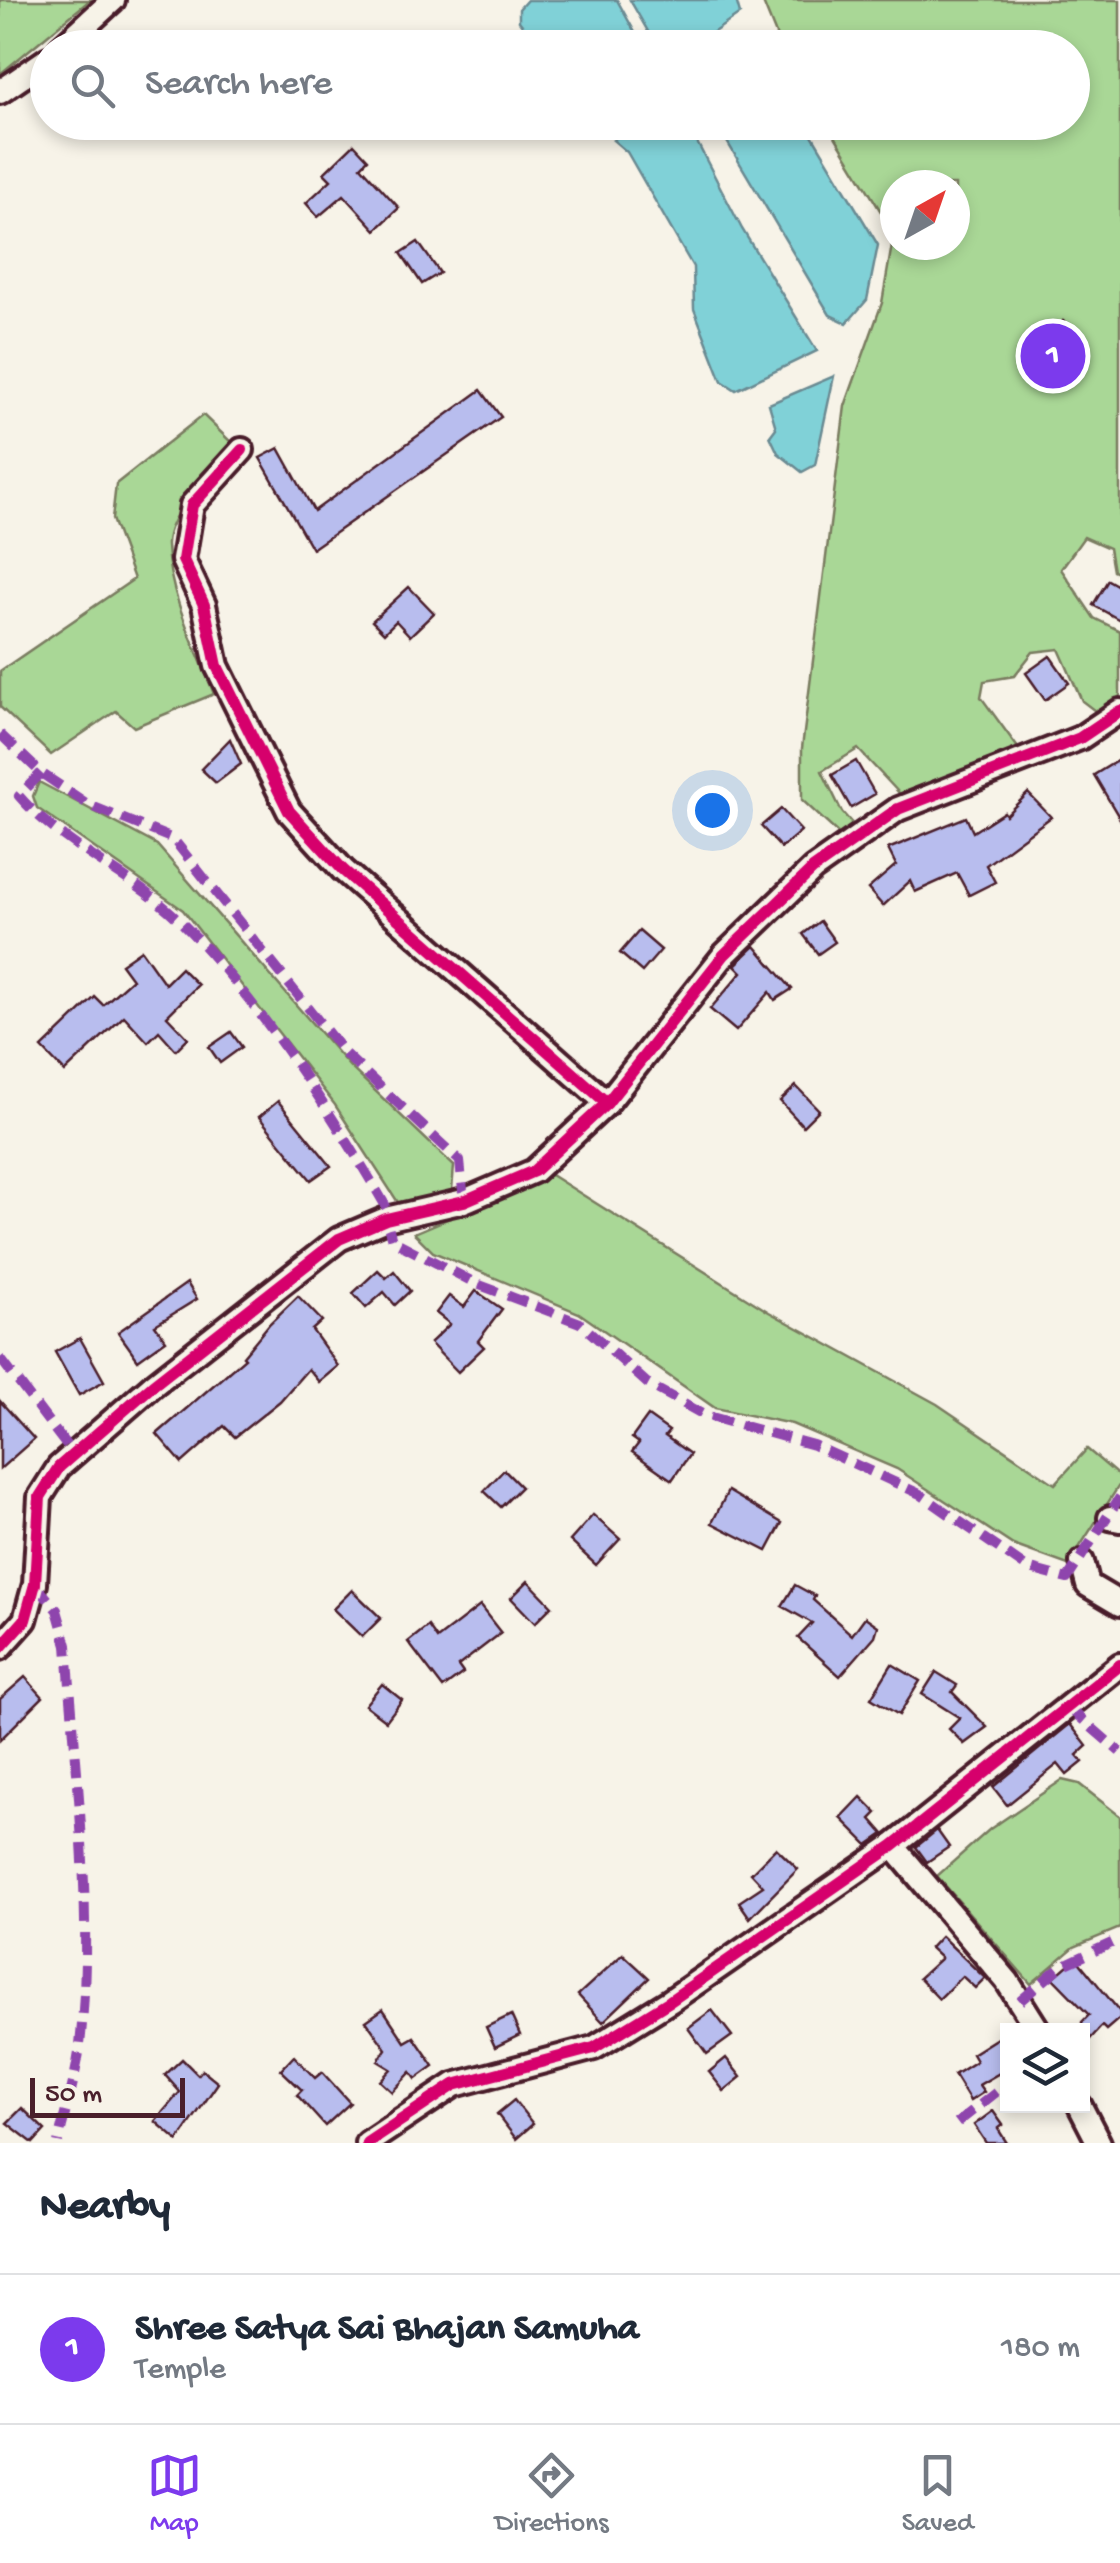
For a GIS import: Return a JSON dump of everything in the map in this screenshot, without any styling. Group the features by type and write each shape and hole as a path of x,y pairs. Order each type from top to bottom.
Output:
{"street":[{"path":"81,30 114,0"},
{"path":"0,92 30,71"},
{"path":"242,450 192,505 184,560 204,605 217,666 289,811 342,870 607,1102"},
{"path":"0,1648 26,1620 35,1584 40,1497 59,1467 153,1386 339,1239 386,1218 464,1201 534,1171 607,1102 724,955 814,869 898,809 1080,738 1120,710"},
{"path":"1082,1562 1088,1585 1120,1604"},
{"path":"367,2143 454,2085 594,2048 893,1846 1120,1665"},
{"path":"893,1846 1008,1981 1034,2023"},
{"path":"1084,2113 1099,2143"}],"green space":[{"path":"0,0 90,0 54,30 30,30 30,49 0,74"},
{"path":"762,0 1120,0 1120,574 1113,571 1109,548 1084,537 1061,569 1094,618 1120,631 1120,696 1099,714 1082,701 1059,649 1033,652 1014,676 984,681 981,697 1021,752 935,788 900,794 858,749 822,771 842,812 856,828 843,838 802,800 802,748 845,406 882,303 889,260 970,260 970,170 880,170 880,210 837,140 1090,140 1090,30 774,30"},
{"path":"203,415 234,445 182,506 168,534 167,546 178,603 214,694 134,727 116,711 51,755 0,707 0,671 134,579 112,519 116,484"},
{"path":"39,782 157,845 350,1067 454,1166 452,1190 401,1207 335,1105 183,910 37,808 33,796"},
{"path":"551,1175 769,1312 937,1404 1055,1484 1087,1449 1120,1477 1120,1484 1068,1565 1013,1545 897,1469 792,1424 715,1408 579,1313 433,1252 414,1233"},
{"path":"1062,1780 1079,1784 1120,1816 1120,1928 1074,1947 1031,1984 937,1876 990,1829"}],"water":[{"path":"527,0 617,0 634,30 526,30 519,21 519,9"},
{"path":"630,0 736,0 740,14 717,30 647,30"},
{"path":"613,140 696,140 742,229 817,351 736,390 722,381 694,309 693,267 627,152"},
{"path":"726,140 815,140 878,245 867,300 847,323 830,315"},
{"path":"834,376 815,465 802,472 778,453 770,436 776,428 769,404"}],"building":[{"path":"354,144 368,159 361,166 399,208 376,230 344,195 318,217 306,203 331,180 324,173"},
{"path":"418,242 440,273 422,284 401,253"},
{"path":"1063,321 1081,335 1067,353 1074,358 1060,376 1032,355"},
{"path":"481,390 501,417 312,549 260,458 279,448 314,511"},
{"path":"1108,580 1120,587 1120,620 1093,605"},
{"path":"409,587 434,613 410,636 396,621 384,633 372,621"},
{"path":"1050,656 1069,683 1045,700 1026,673"},
{"path":"230,739 241,764 216,783 201,769"},
{"path":"1120,759 1120,819 1094,775"},
{"path":"856,761 875,794 851,808 832,775"},
{"path":"1028,793 1051,817 986,865 995,882 969,895 957,873 915,892 910,881 883,906 868,889 896,865 888,849 966,817 973,832 1004,812 1006,815"},
{"path":"781,809 801,831 781,848 761,826"},
{"path":"820,921 835,942 818,954 803,934"},
{"path":"639,931 661,950 642,972 620,953"},
{"path":"755,946 792,989 775,1000 770,992 736,1031 710,1009 742,972 735,965"},
{"path":"141,950 165,984 181,968 198,985 167,1016 188,1038 176,1050 159,1031 148,1042 124,1016 65,1072 42,1048 95,997 103,1005 132,979 121,964"},
{"path":"231,1032 242,1047 220,1063 209,1047"},
{"path":"796,1086 819,1110 803,1126 780,1101"},
{"path":"278,1101 331,1166 311,1180 259,1117"},
{"path":"378,1270 386,1278 394,1271 410,1291 395,1305 384,1292 366,1308 353,1293"},
{"path":"187,1283 197,1299 155,1325 166,1340 138,1360 118,1332"},
{"path":"476,1291 502,1309 478,1341 484,1347 458,1372 430,1343 450,1324 436,1313 449,1296 464,1307"},
{"path":"298,1296 322,1321 312,1330 338,1366 319,1382 308,1369 280,1401 235,1437 224,1426 182,1463 157,1434 245,1358 270,1323"},
{"path":"80,1338 104,1381 79,1395 55,1352"},
{"path":"0,1401 34,1439 0,1469"},
{"path":"648,1416 669,1431 665,1436 690,1454 672,1480 632,1452 639,1443 632,1438"},
{"path":"504,1470 521,1487 501,1507 484,1491"},
{"path":"728,1491 782,1523 767,1551 712,1523"},
{"path":"593,1515 620,1539 596,1565 570,1541"},
{"path":"528,1581 552,1606 535,1623 511,1598"},
{"path":"795,1585 815,1596 813,1600 852,1635 865,1617 878,1626 875,1636 840,1676 798,1638 812,1623 782,1606"},
{"path":"352,1590 381,1618 362,1637 333,1609"},
{"path":"480,1606 501,1633 458,1666 463,1673 443,1688 408,1642 428,1626 437,1639"},
{"path":"892,1664 920,1681 899,1715 871,1698"},
{"path":"936,1672 957,1685 952,1692 987,1727 964,1744 949,1729 960,1718 922,1694"},
{"path":"25,1677 43,1697 0,1740 0,1699"},
{"path":"382,1684 402,1700 386,1721 365,1705"},
{"path":"1070,1724 1087,1746 1077,1755 1083,1762 1067,1775 1058,1764 1007,1805 993,1787"},
{"path":"861,1797 877,1813 871,1819 884,1834 868,1845 841,1818"},
{"path":"937,1830 949,1847 927,1862 916,1847"},
{"path":"776,1848 798,1869 750,1918 739,1902 763,1886 751,1873"},
{"path":"941,1936 985,1978 975,1988 962,1976 939,1999 919,1978 941,1958 930,1948"},
{"path":"623,1954 649,1978 603,2022 578,1995"},
{"path":"1076,1958 1120,2012 1120,2018 1106,2030 1102,2026 1090,2039 1090,2023 1082,2023 1089,2015 1053,1978"},
{"path":"383,2009 405,2042 414,2037 434,2066 416,2079 411,2072 392,2092 380,2081 391,2069 378,2061 386,2049 366,2021"},
{"path":"712,2010 732,2036 707,2054 688,2028"},
{"path":"511,2015 520,2035 495,2047 486,2027"},
{"path":"1000,2036 1000,2073 979,2085 984,2092 970,2101 954,2075 976,2061 972,2054"},
{"path":"294,2056 315,2078 322,2072 350,2103 325,2126 297,2095 302,2090 281,2070"},
{"path":"726,2058 741,2077 724,2091 709,2072"},
{"path":"182,2059 198,2075 202,2070 218,2083 178,2141 155,2121 180,2092 165,2075"},
{"path":"514,2100 533,2124 516,2139 497,2114"},
{"path":"22,2108 45,2130 33,2143 7,2123"},
{"path":"993,2111 1003,2125 998,2129 1007,2143 986,2143 974,2125"}],"marked path":[{"path":"0,734 41,773 89,805 173,839 345,1054 460,1161 464,1201"},
{"path":"41,773 19,796 57,831 163,906 211,953 296,1063 392,1217"},
{"path":"386,1219 392,1240 477,1284 580,1323 648,1384 704,1415 813,1445 920,1494 1027,1568 1067,1579 1120,1497"},
{"path":"0,1358 73,1454"},
{"path":"35,1584 57,1610 67,1645 84,1895 80,2045 58,2143"},
{"path":"1069,1708 1120,1752"},
{"path":"1020,2001 1060,1967 1120,1939"},
{"path":"957,2123 1000,2089"}],"cycle path":[{"path":"242,450 192,505 183,560 204,605 217,666 289,811 343,870 607,1103"},
{"path":"0,1648 25,1620 35,1584 40,1497 59,1467 153,1385 339,1239 386,1219 464,1201 534,1171 607,1103 724,955 813,869 898,809 1080,738 1120,711"},
{"path":"367,2143 454,2085 594,2048 670,2001 893,1846 1120,1665"}],"place":[{"name":"Shree Satya Sai Bhajan Samuha","path":"1053,356"}]}
